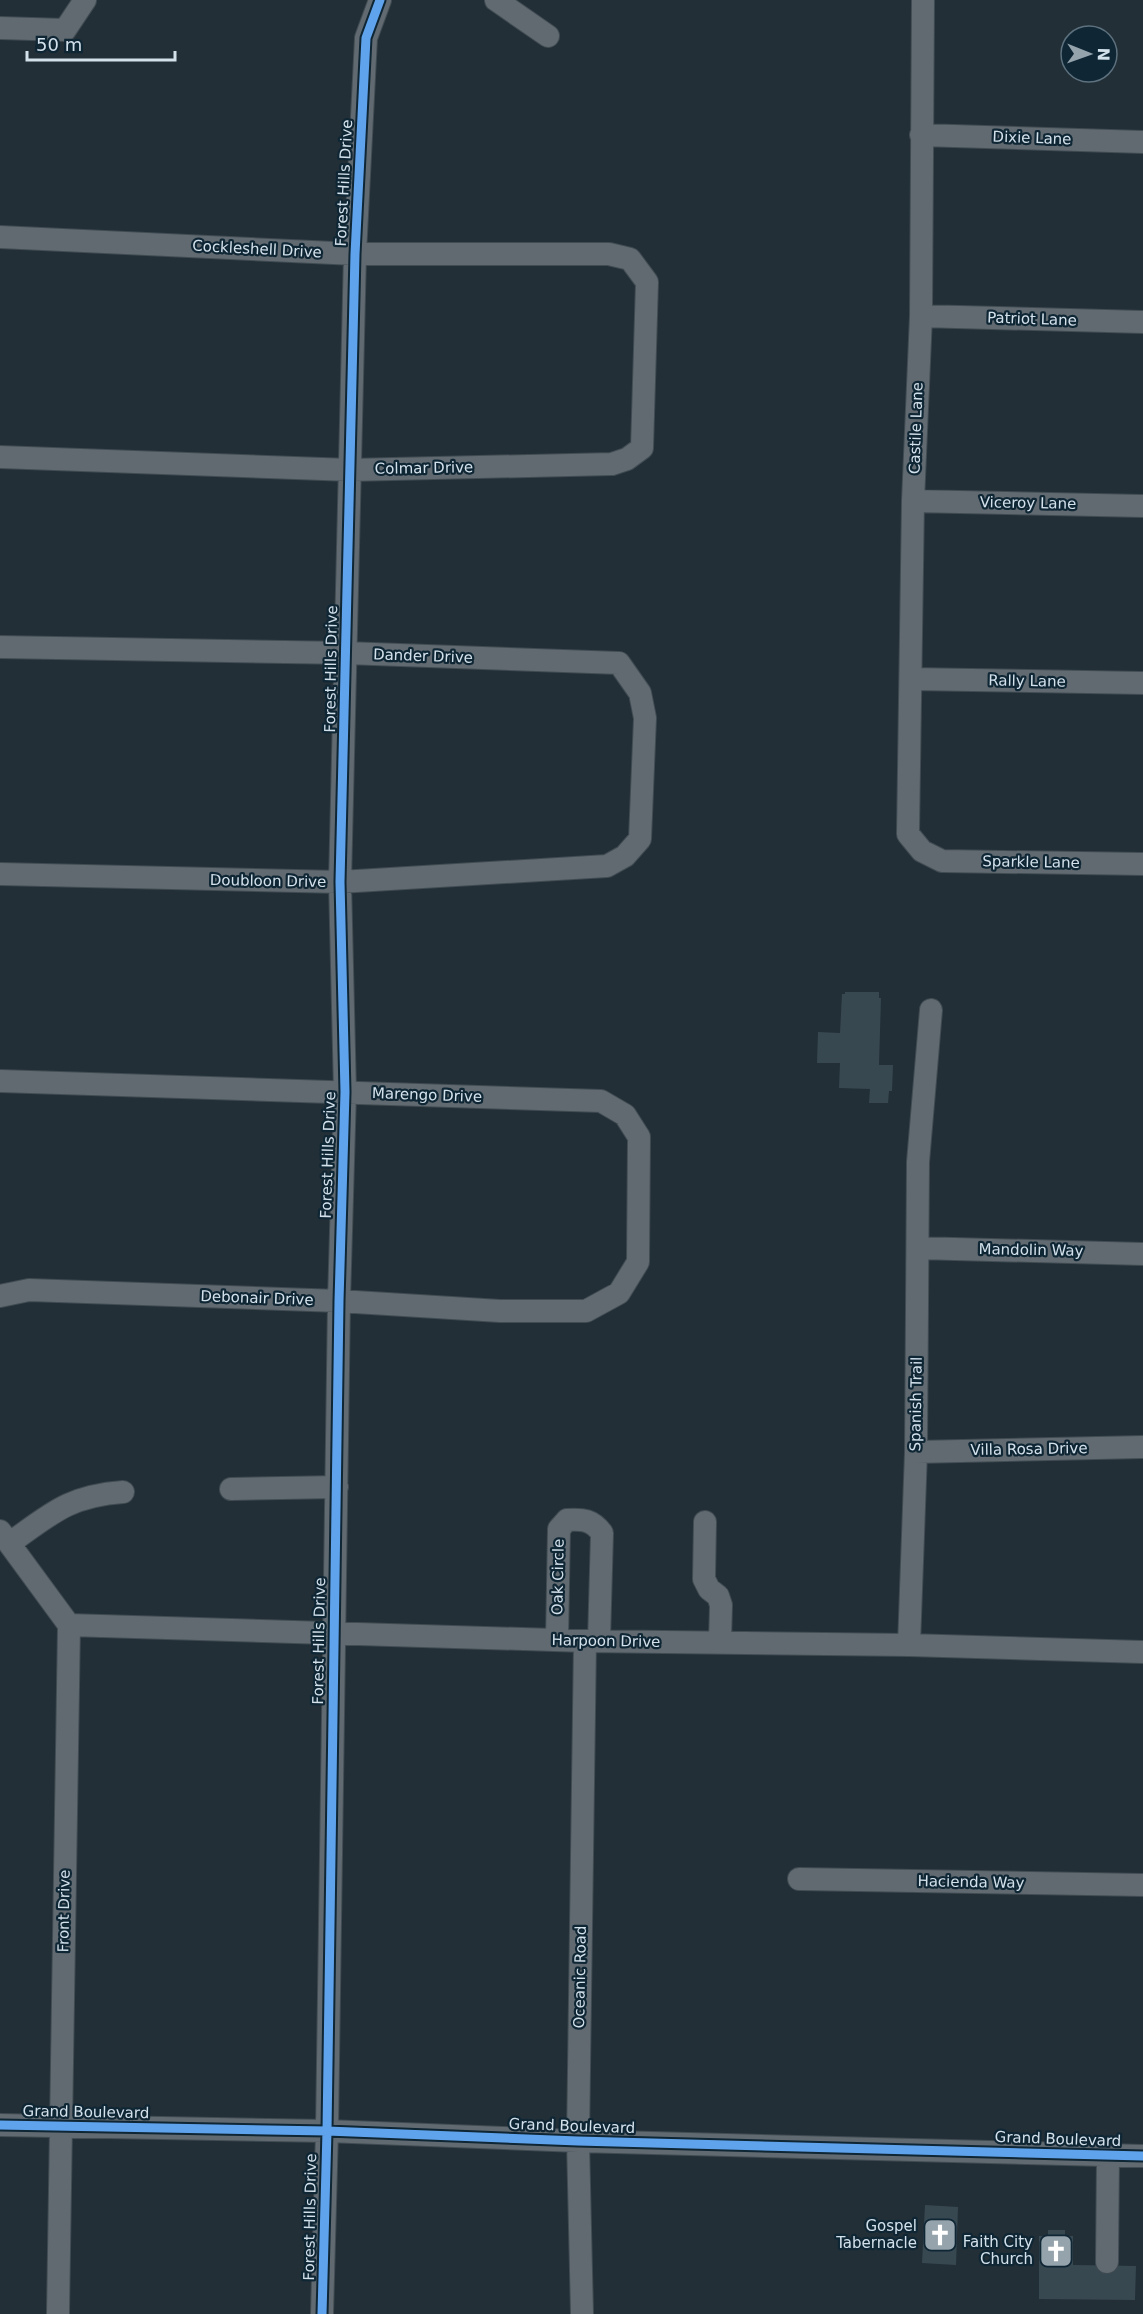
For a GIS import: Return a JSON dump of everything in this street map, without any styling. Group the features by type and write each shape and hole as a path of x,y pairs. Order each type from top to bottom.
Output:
{"street":[{"path":"0,28 65,30 85,0"},
{"name":"Forest Hills Drive","path":"322,2314 327,2131 339,1301 345,1092 340,882 355,254 366,38 380,0"},
{"path":"496,0 548,36"},
{"name":"Castile Lane","path":"922,851 908,834 914,501 921,316 923,0"},
{"name":"Dixie Lane","path":"921,135 1143,142"},
{"name":"Cockleshell Drive","path":"0,237 355,254 609,254 630,259 647,282"},
{"name":"Colmar Drive","path":"0,457 350,470 612,464 627,459 642,448 647,282"},
{"name":"Patriot Lane","path":"921,316 1143,322"},
{"name":"Viceroy Lane","path":"914,501 1143,506"},
{"name":"Dander Drive","path":"0,647 346,653 619,663 640,693 645,718 640,839 625,856 607,866"},
{"name":"Rally Lane","path":"911,680 1143,683"},
{"name":"Sparkle Lane","path":"922,851 942,861 1143,864"},
{"name":"Doubloon Drive","path":"0,874 340,882 607,866"},
{"name":"Spanish Trail","path":"909,1645 916,1452 918,1162 931,1010"},
{"name":"Marengo Drive","path":"0,1081 601,1101 625,1115 639,1137 638,1262 619,1293 586,1311"},
{"name":"Mandolin Way","path":"918,1248 1143,1254"},
{"name":"Debonair Drive","path":"0,1296 29,1290 339,1301 500,1311 586,1311"},
{"name":"Villa Rosa Drive","path":"916,1452 1143,1447"},
{"path":"231,1489 337,1486"},
{"path":"69,1625 5,1537 61,1506 97,1494 123,1492"},
{"name":"Oak Circle","path":"557,1640 559,1529 567,1521 582,1519 594,1523 602,1533 592,1641"},
{"path":"705,1522 704,1579 709,1589 718,1596 721,1605 720,1642"},
{"name":"Harpoon Drive","path":"69,1625 592,1641 909,1645 1143,1652"},
{"name":"Front Drive","path":"58,2314 69,1625"},
{"name":"Oceanic Road","path":"582,2314 578,2141 592,1641"},
{"name":"Hacienda Way","path":"800,1879 1143,1885"},
{"name":"Grand Boulevard","path":"0,2126 327,2131 578,2141 1143,2156"},
{"path":"1107,2262 1108,2155"}],"building":[{"path":"845,992 879,992 879,998 881,998 879,1065 893,1065 892,1091 889,1091 888,1103 869,1103 870,1089 839,1088 840,1063 817,1063 818,1032 840,1033 842,994"},
{"name":"Gospel Tabernacle","path":"925,2205 958,2207 956,2265 922,2263"},
{"name":"Faith City Church","path":"1048,2230 1065,2230 1065,2236 1073,2236 1073,2265 1136,2266 1135,2300 1039,2299 1039,2236 1048,2236"}],"cycle path":[{"path":"322,2314 327,2131 339,1301 345,1092 340,882 355,254 366,38 380,0"},
{"path":"0,2125 327,2131 578,2141 1143,2156"}],"place":[{"name":"Gospel Tabernacle","path":"940,2235"},
{"name":"Faith City Church","path":"1056,2251"}]}
